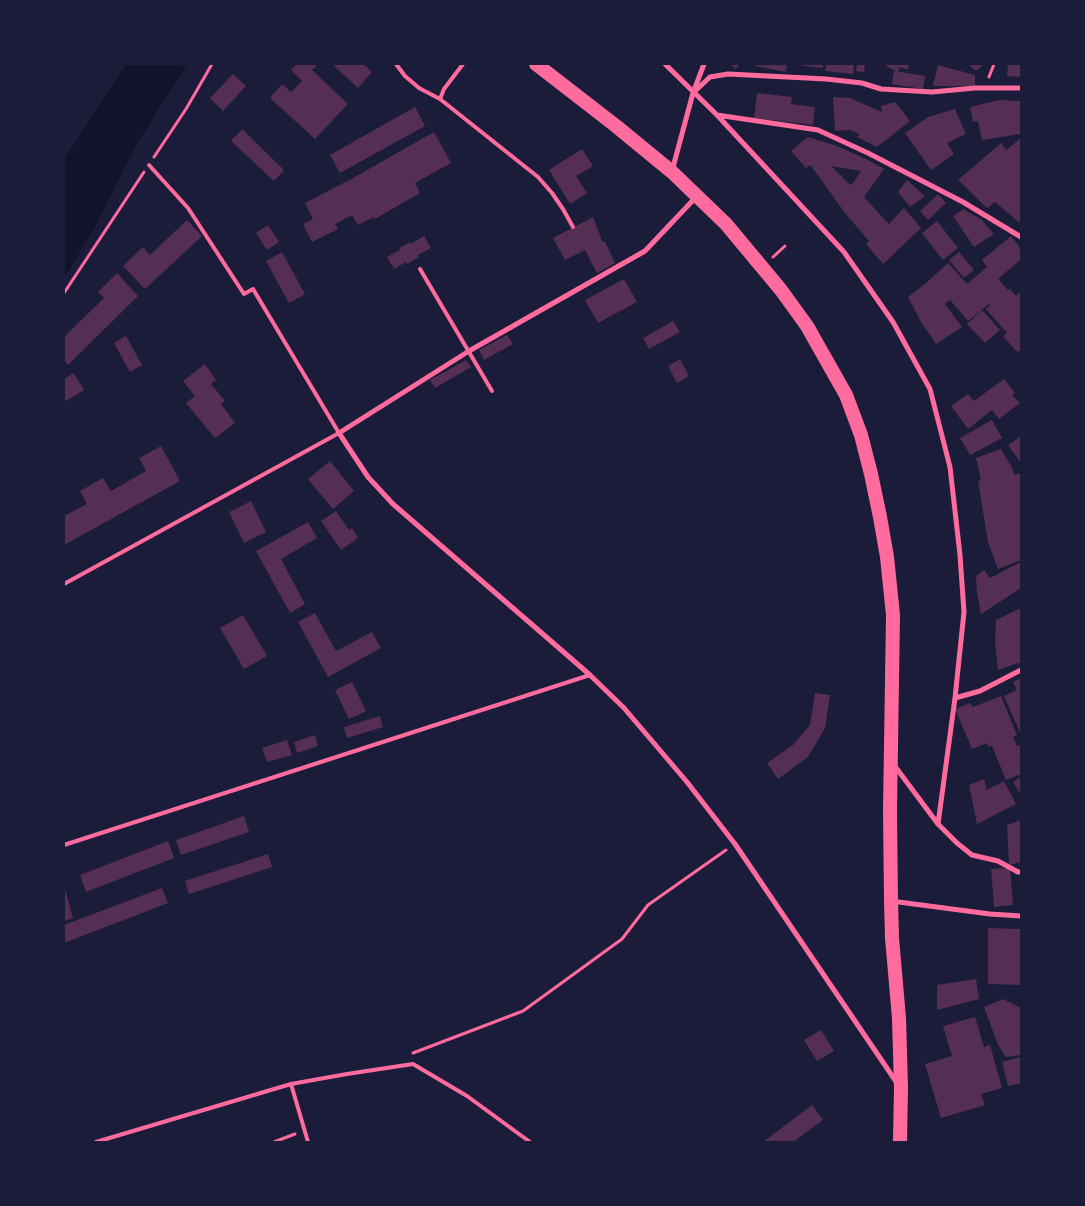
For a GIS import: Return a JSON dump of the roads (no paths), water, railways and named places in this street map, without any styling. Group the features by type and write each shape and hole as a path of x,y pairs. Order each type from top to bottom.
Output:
{"highway":[{"path":"536,64 672,172 726,224 781,290 808,326 846,395 861,435 880,517 887,557 893,616 890,810 891,901 892,938 899,1018 900,1142"}],"street":[{"path":"665,64 716,115 844,252 894,322 930,389 950,467 964,612 955,698 938,824"},
{"path":"672,172 693,93 704,64"},
{"path":"693,93 710,76 728,74 826,79 862,84 881,89 932,92 975,88 1021,88"},
{"path":"716,115 818,130 868,153 963,202 1021,237"},
{"path":"697,196 645,251 469,351 339,432 368,477 393,504 590,675 624,708 687,782 735,844 901,1088"},
{"path":"955,698 980,691 1021,670"},
{"path":"891,761 938,824 957,843 972,855 998,862 1021,872"},
{"path":"891,901 990,914 1021,916"}],"lane":[{"path":"396,64 419,88 440,99 538,177 552,193 573,227"},
{"path":"440,99 444,89 463,64"},
{"path":"64,584 339,432 253,289 244,294 188,208 149,164"},
{"path":"420,270 492,391"},
{"path":"64,845 590,675"},
{"path":"96,1142 291,1084 412,1064 467,1096 530,1142"},
{"path":"291,1084 308,1142"}]}
